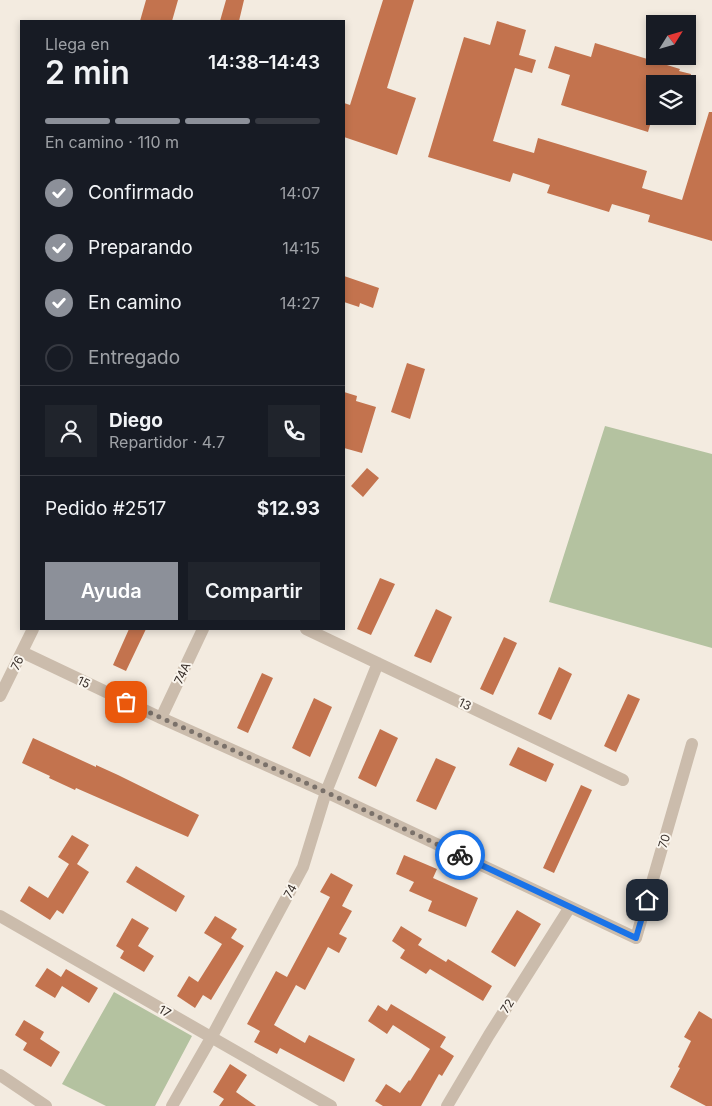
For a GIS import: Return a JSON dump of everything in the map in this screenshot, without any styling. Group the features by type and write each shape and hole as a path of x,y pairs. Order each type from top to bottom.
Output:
{"street":[{"name":"76","path":"0,696 33,630"},
{"name":"74A","path":"161,718 203,630"},
{"name":"13","path":"308,630 623,780"},
{"name":"15","path":"22,652 636,938"},
{"name":"74","path":"172,1106 211,1038 303,867 326,792 378,663"},
{"name":"70","path":"636,938 692,744"},
{"name":"72","path":"447,1106 489,1035 570,907"},
{"name":"17","path":"0,916 331,1106"},
{"path":"0,1075 45,1106"}],"green space":[{"path":"605,426 712,454 712,648 549,602"},
{"path":"114,992 192,1036 155,1106 106,1106 62,1084"}],"building":[{"path":"146,0 178,0 172,20 140,20"},
{"path":"226,0 244,0 239,20 220,20"},
{"path":"383,0 414,0 387,88 416,98 397,155 345,137 345,103 350,105"},
{"path":"497,21 526,30 519,55 536,60 532,73 515,68 493,141 534,153 538,138 647,171 642,188 682,200 709,112 712,112 712,241 648,222 650,215 612,204 609,212 547,193 550,185 513,173 510,182 428,157 464,37 490,45"},
{"path":"595,43 646,59 646,65 667,65 691,74 646,75 646,125 650,125 648,132 561,105 570,75 548,68 555,46 591,57"},
{"path":"345,276 379,288 373,308 360,303 359,307 345,302"},
{"path":"407,363 425,369 410,419 391,412"},
{"path":"345,392 357,396 356,401 376,407 362,453 345,448"},
{"path":"367,468 379,478 363,497 351,486"},
{"path":"380,578 395,584 371,635 357,629"},
{"path":"436,609 452,617 431,663 414,656"},
{"path":"129,630 146,630 126,671 113,665"},
{"path":"504,637 517,643 493,695 480,689"},
{"path":"559,667 572,674 551,720 538,714"},
{"path":"262,673 273,678 248,733 237,728"},
{"path":"628,694 640,699 616,752 604,746"},
{"path":"314,698 332,707 310,757 292,748"},
{"path":"380,729 398,738 376,787 358,778"},
{"path":"33,738 118,775 199,815 188,837 76,788 75,790 22,763"},
{"path":"518,747 554,764 546,782 509,765"},
{"path":"436,758 456,767 436,810 416,801"},
{"path":"581,785 592,790 554,873 543,868"},
{"path":"72,835 89,845 77,864 89,872 63,914 57,910 50,920 20,901 29,886 48,898 69,864 58,857"},
{"path":"404,855 437,869 433,878 478,898 466,927 428,911 432,901 409,891 414,882 396,874"},
{"path":"136,866 185,896 176,912 126,882"},
{"path":"331,873 353,885 342,906 352,911 339,934 347,938 339,953 328,947 305,990 296,985 274,1025 305,1043 309,1035 355,1059 344,1082 280,1048 277,1054 254,1042 260,1031 247,1024 276,971 287,977 330,897 320,892"},
{"path":"517,910 541,924 515,967 491,952"},
{"path":"215,916 237,929 231,938 244,946 211,1000 203,995 195,1008 177,996 189,976 198,982 222,944 204,933"},
{"path":"132,918 149,928 138,946 154,956 144,972 120,958 124,951 116,946"},
{"path":"401,926 422,939 418,945 446,962 448,959 492,986 483,1001 430,969 426,974 400,958 405,950 392,941"},
{"path":"47,968 61,977 66,969 98,988 89,1003 62,986 55,998 35,986"},
{"path":"391,1004 446,1037 440,1047 454,1056 442,1076 439,1074 421,1106 383,1106 375,1101 386,1084 400,1093 410,1081 430,1049 393,1025 387,1034 368,1021 378,1005 387,1011"},
{"path":"699,1011 712,1019 712,1106 706,1106 670,1087 691,1041 684,1037"},
{"path":"24,1020 44,1032 40,1039 60,1052 51,1067 23,1050 27,1043 15,1035"},
{"path":"230,1064 247,1075 236,1092 256,1106 219,1106 224,1099 213,1092"}],"way so far":[{"path":"126,702 460,855"}],"route":[{"path":"460,855 636,938 647,900"}]}
